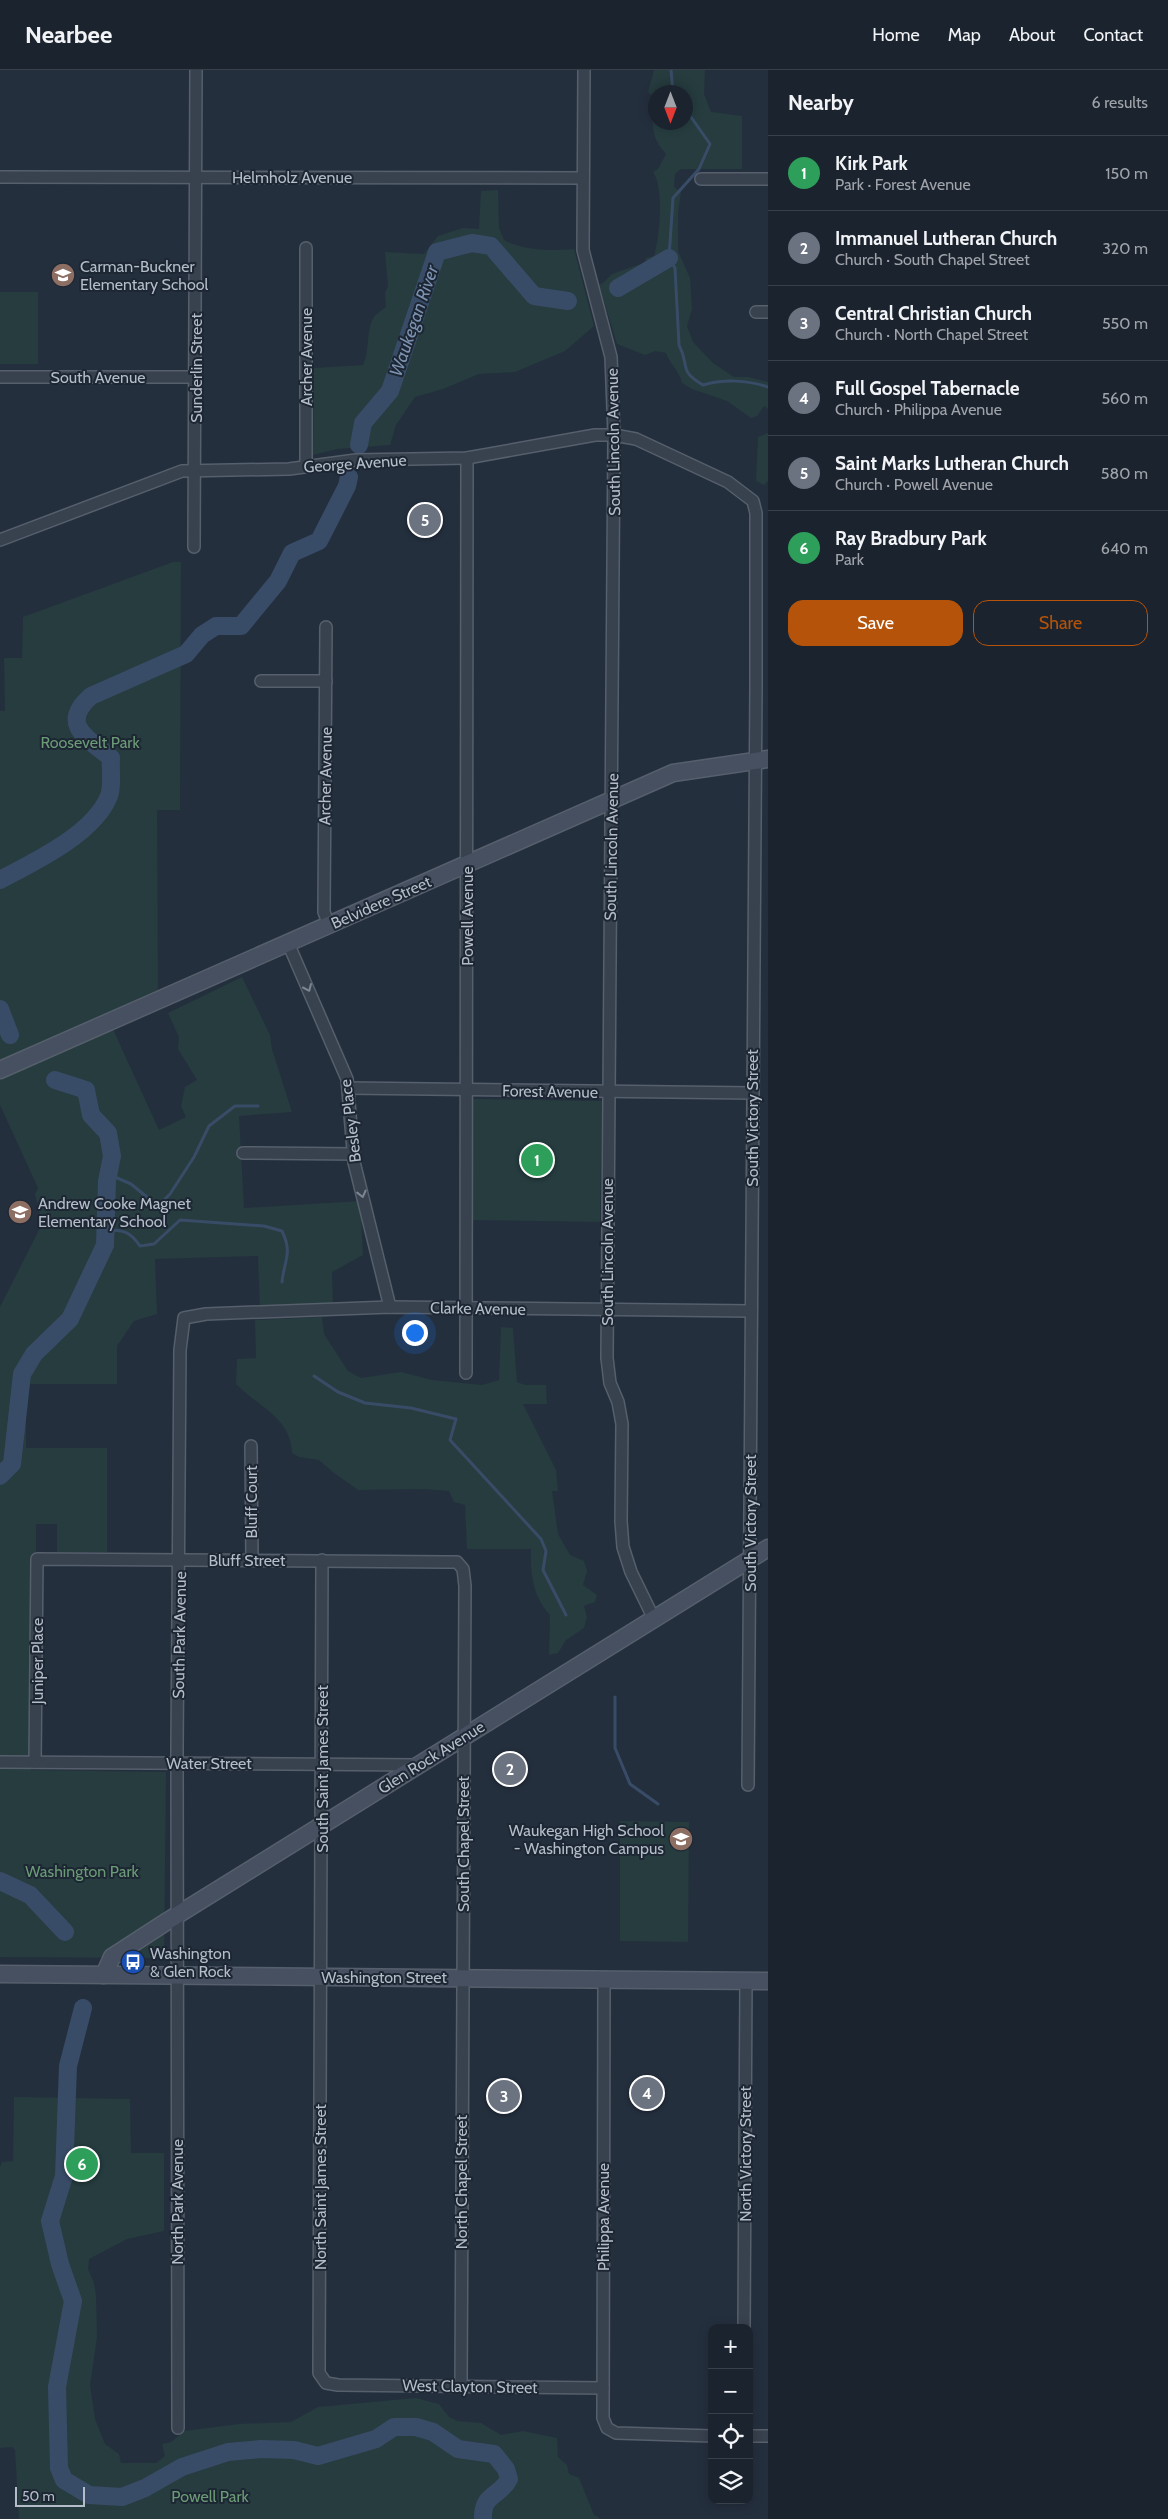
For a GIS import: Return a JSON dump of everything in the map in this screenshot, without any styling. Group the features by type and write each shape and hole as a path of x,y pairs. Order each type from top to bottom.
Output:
{"main road":[{"name":"Belvidere Street","path":"0,1070 673,773 761,760"},
{"name":"Glen Rock Avenue","path":"104,1975 112,1957 177,1915 768,1548"},
{"name":"Washington Street","path":"0,1974 768,1981"}],"street":[{"name":"Sunderlin Street","path":"194,547 196,70"},
{"name":"South Lincoln Avenue","path":"584,70 583,250 611,357 614,435 607,1358 610,1383 618,1402 622,1424 621,1521 624,1546 631,1572 654,1618"},
{"name":"Helmholz Avenue","path":"0,177 583,178"},
{"path":"702,179 768,179"},
{"name":"Archer Avenue","path":"306,248 306,466"},
{"path":"756,312 768,312"},
{"name":"South Avenue","path":"0,377 196,378"},
{"name":"George Avenue","path":"0,540 177,473 195,470 289,469 356,460 467,458 595,435 614,435 636,439 712,474"},
{"name":"Powell Avenue","path":"466,1373 467,458"},
{"name":"South Victory Street","path":"712,474 739,489 753,501 756,507 761,760 752,1093 750,1559 747,1688 748,1785"},
{"name":"Archer Avenue","path":"326,627 324,912 329,925"},
{"path":"261,681 326,681"},
{"name":"Besley Place","path":"288,944 347,1077 354,1154 390,1307"},
{"name":"Forest Avenue","path":"348,1088 752,1093"},
{"path":"244,1153 354,1154"},
{"name":"Clarke Avenue","path":"206,1314 390,1307 751,1311"},
{"name":"South Park Avenue","path":"177,1976 177,1763 182,1324 184,1318 206,1314"},
{"name":"Bluff Court","path":"251,1446 252,1559"},
{"name":"Bluff Street","path":"37,1559 252,1559 458,1562"},
{"name":"Juniper Place","path":"35,1762 37,1559"},
{"name":"South Saint James Street","path":"321,1977 322,1560"},
{"name":"South Chapel Street","path":"458,1562 463,1569 465,1586 462,1978"},
{"name":"Water Street","path":"0,1762 418,1765"},
{"name":"North Park Avenue","path":"177,1976 178,2428"},
{"name":"North Saint James Street","path":"321,1977 319,2373 326,2383 338,2385"},
{"name":"North Chapel Street","path":"461,2386 462,1978"},
{"name":"Philippa Avenue","path":"604,1979 603,2418 607,2428 616,2433 708,2436"},
{"name":"North Victory Street","path":"744,2324 746,1980"},
{"name":"West Clayton Street","path":"338,2385 603,2388"},
{"path":"753,2436 768,2436"}],"green space":[{"path":"654,70 705,70 704,94 711,112 742,116 742,169 681,169 675,174 674,187 681,192 678,213 678,251 690,278 692,309 687,326 693,342 713,363 734,377 748,377 768,382 768,409 764,406 757,416 751,418 727,401 692,389 682,383 666,353 655,351 645,355 617,344 599,285 611,275 645,263 646,258 654,256 658,237 660,200 659,189 653,172 658,169 666,154 658,144 654,130 693,130 693,85 650,85"},
{"path":"498,190 499,228 504,240 529,248 547,250 574,249 594,326 565,351 515,372 479,374 443,389 415,397 396,425 390,445 337,449 313,455 314,368 363,365 372,322 375,316 386,307 385,293 388,286 385,252 424,254 438,236 463,228 479,229 481,191"},
{"path":"0,292 38,292 38,364 0,364"},
{"path":"768,433 768,481 764,485 756,481 758,437"},
{"name":"Roosevelt Park","path":"173,562 181,562 180,810 157,810 158,990 0,1060 0,711 5,711 4,658 22,658 23,617"},
{"name":"Washington Park","path":"242,977 270,1035 272,1049 292,1112 239,1116 244,1208 360,1201 363,1255 332,1272 333,1308 260,1311 258,1256 155,1259 157,1314 134,1321 117,1346 117,1384 26,1384 26,1448 107,1448 107,1552 57,1552 57,1524 36,1524 36,1553 32,1565 31,1770 166,1772 164,1958 0,1957 0,1307 42,1224 35,1194 38,1188 0,1105 0,1075 111,1025 159,1130 186,1117 181,1106 185,1087 197,1080 178,1049 179,1037 168,1013"},
{"path":"473,1099 602,1101 600,1222 472,1220"},
{"path":"322,1317 324,1334 348,1371 361,1378 401,1372 432,1380 482,1385 499,1380 501,1327 513,1328 517,1382 525,1385 546,1385 547,1404 523,1404 556,1470 558,1491 552,1491 558,1534 570,1555 584,1561 587,1571 583,1585 597,1595 595,1602 584,1606 587,1617 584,1628 566,1640 558,1653 549,1655 550,1615 536,1593 531,1567 531,1549 467,1549 465,1505 454,1502 449,1491 423,1489 358,1490 319,1460 299,1457 292,1453 286,1430 279,1421 236,1384 237,1359 256,1358 255,1320"},
{"path":"620,1821 689,1822 688,1942 620,1941"},
{"name":"Powell Park","path":"14,2097 130,2099 131,2153 164,2153 164,2231 127,2239 89,2259 88,2269 94,2283 96,2296 97,2337 90,2385 95,2419 105,2444 119,2454 121,2463 156,2463 165,2456 162,2444 171,2442 185,2431 239,2424 291,2422 318,2407 416,2398 439,2404 449,2417 457,2421 481,2423 501,2435 523,2431 557,2438 558,2457 567,2465 569,2474 579,2478 594,2515 599,2517 599,2519 19,2519 15,2450 12,2447 0,2448 0,2167 2,2162 13,2161"}],"waterway":[{"name":"Waukegan River","path":"671,70 672,85"},
{"path":"693,120 710,144 699,169 673,198 669,258 675,268 679,345 687,371 695,380 703,385 736,381 768,387"},
{"name":"Waukegan River","path":"359,445 363,423 390,391 437,252 472,243 491,246 534,296 568,301"},
{"name":"Waukegan River","path":"618,288 669,258"},
{"name":"Waukegan River","path":"0,880 45,856 77,835 101,810 109,796 111,758 93,744 80,730 77,723 77,715 82,706 91,696 186,654 202,635 216,626 241,626 278,581 292,553 319,541 347,486 349,477"},
{"name":"Waukegan River","path":"0,1009 10,1035"},
{"name":"Waukegan River","path":"0,1476 12,1464 22,1374 34,1354 70,1319 105,1245 107,1181 112,1156 108,1133 91,1115 86,1090 55,1080"},
{"path":"108,1174 131,1184 158,1206 170,1194 194,1157 209,1126 235,1106 258,1106"},
{"path":"106,1230 126,1232 140,1246 154,1244 180,1220 264,1226 282,1231 287,1246 287,1257 282,1282"},
{"path":"314,1376 338,1392 365,1403 411,1408 456,1419 450,1440 541,1539 546,1551 543,1570 566,1615"},
{"path":"615,1697 615,1748 630,1784 658,1804"},
{"name":"Waukegan River","path":"0,1881 30,1895 65,1932"},
{"name":"Waukegan River","path":"83,2008 68,2066 64,2176 50,2221 60,2264 73,2301 57,2387 59,2468 64,2480 89,2495 122,2497 145,2488 182,2467 228,2452 261,2449 294,2450 318,2456 376,2439 394,2427 416,2427 433,2432 458,2449 494,2454 506,2469 509,2479 485,2504 483,2519"}],"place":[{"name":"Carman-Buckner Elementary School","path":"63,275"},
{"name":"Saint Marks Lutheran Church","path":"425,520"},
{"name":"Kirk Park","path":"537,1160"},
{"name":"Andrew Cooke Magnet Elementary School","path":"20,1212"},
{"name":"Immanuel Lutheran Church","path":"510,1769"},
{"name":"Waukegan High School - Washington Campus","path":"681,1839"},
{"name":"Washington & Glen Rock","path":"133,1962"},
{"name":"Full Gospel Tabernacle","path":"647,2093"},
{"name":"Central Christian Church","path":"504,2096"},
{"name":"Ray Bradbury Park","path":"82,2164"}]}
